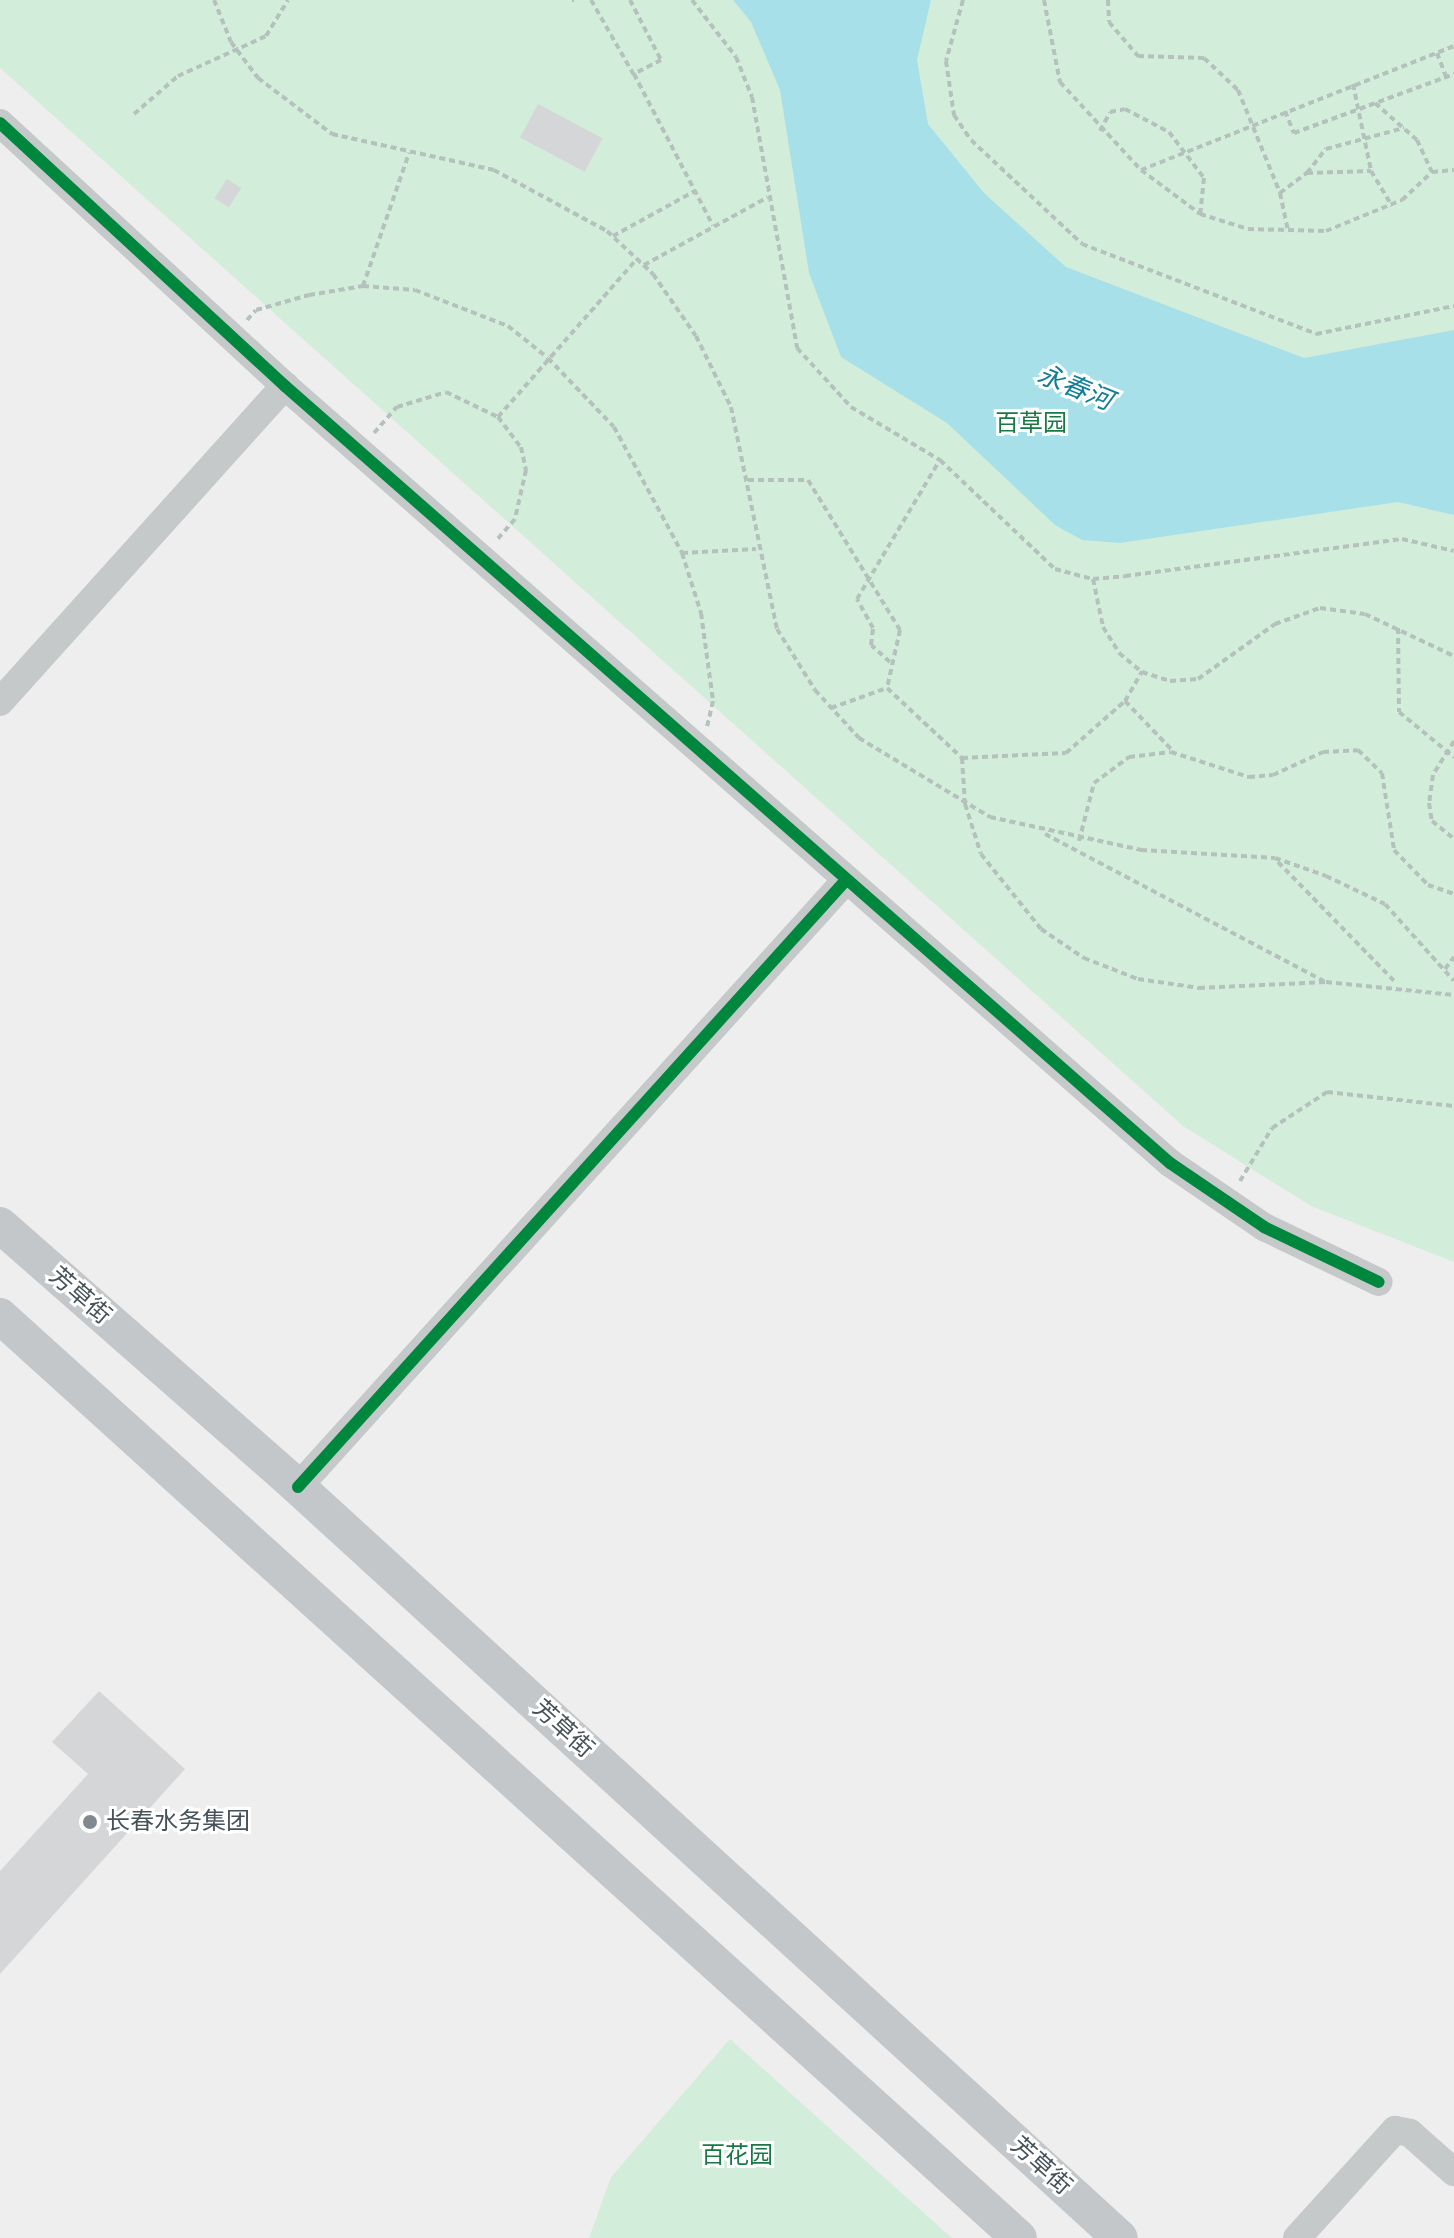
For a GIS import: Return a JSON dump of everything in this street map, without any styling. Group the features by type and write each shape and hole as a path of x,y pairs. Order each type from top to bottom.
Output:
{"main road":[{"name":"芳草街","path":"0,1225 298,1487 1120,2238"},
{"path":"0,1316 1019,2238"}],"street":[{"path":"0,123 285,386 1170,1163 1228,1203 1379,1282"},
{"path":"0,702 285,386"},
{"path":"298,1487 846,880"},
{"path":"1297,2238 1395,2130 1410,2133 1454,2172"}],"path":[{"path":"214,0 240,54 291,108 332,134 494,170 613,236 643,265 696,336 731,407 748,480 756,549 777,629 831,708 859,738 965,804 1040,831 1079,841 1275,858 1385,904 1454,981"},
{"path":"134,114 178,76 240,54 266,36 288,0"},
{"path":"591,0 634,74 713,226"},
{"path":"630,0 661,60 634,74"},
{"path":"692,0 736,57 752,97 797,348 851,407 940,460 1027,548 1055,569 1093,579 1402,539 1454,551"},
{"path":"963,0 946,61 954,115 971,140 1082,244 1316,334 1454,306"},
{"path":"1044,0 1060,82 1100,131 1141,170 1200,214 1288,232 1326,231 1392,206 1432,172 1454,170"},
{"path":"1108,0 1109,22 1138,56 1204,58 1222,70 1280,193 1288,232"},
{"path":"1141,170 1248,124 1454,46"},
{"path":"1437,53 1446,77"},
{"path":"1285,110 1294,133 1454,74"},
{"path":"1353,84 1362,108 1371,171 1392,206"},
{"path":"1375,103 1404,128 1432,172"},
{"path":"1100,131 1110,112 1125,109 1144,115 1187,150 1204,178 1200,214"},
{"path":"1280,193 1307,173 1326,149 1367,141 1404,128"},
{"path":"363,286 409,152"},
{"path":"1307,173 1371,171"},
{"path":"613,236 695,191"},
{"path":"643,265 768,197"},
{"path":"498,417 637,259"},
{"path":"231,337 256,310 363,286 415,290 462,305 508,326 548,358 614,427 682,553 701,613 713,701 700,751"},
{"path":"359,451 397,407 420,396 446,392 498,417 521,447 525,495 481,559"},
{"path":"891,662 871,645 873,628 857,599 940,460"},
{"path":"748,480 808,480 900,630 887,688"},
{"path":"682,553 756,549"},
{"path":"1093,579 1103,627 1142,672 1170,681 1198,679 1275,624 1320,608 1365,614 1454,656"},
{"path":"1398,628 1399,712 1454,757"},
{"path":"962,758 1066,753 1125,701 1142,672"},
{"path":"831,708 887,688"},
{"path":"887,688 962,758 965,804 981,854 1005,891 1041,929 1084,958 1138,979 1199,988 1326,982 1399,986 1454,995"},
{"path":"1125,701 1176,754"},
{"path":"1454,741 1429,803 1432,821 1454,839"},
{"path":"1079,841 1084,801 1109,768 1152,751 1176,754 1249,777 1273,775 1323,752 1358,750 1382,773 1394,850 1428,885 1454,894"},
{"path":"1040,831 1326,982"},
{"path":"1275,858 1399,986"},
{"path":"1445,969 1454,957"},
{"path":"1228,1203 1272,1128 1327,1092 1454,1106"}],"green space":[{"name":"百草园","path":"0,0 1454,0 1454,1262 1311,1206 1183,1126 0,68"},
{"name":"百花园","path":"730,2039 952,2238 589,2238 611,2177"}],"water":[{"name":"永春河","path":"733,0 931,0 917,60 928,124 984,193 1066,267 1304,358 1454,330 1454,515 1398,502 1120,543 1082,540 1055,525 947,423 841,357 809,273 780,90 751,22"}],"building":[{"path":"538,104 602,138 585,172 520,138"},
{"path":"227,179 241,188 229,208 214,198"},
{"name":"长春水务集团","path":"99,1691 185,1769 0,1974 0,1871 88,1774 52,1742"}],"cycle path":[{"path":"0,123 285,386 1170,1163 1264,1227 1379,1282"},
{"path":"298,1487 846,880"}],"place":[{"name":"长春水务集团","path":"90,1822"}]}
